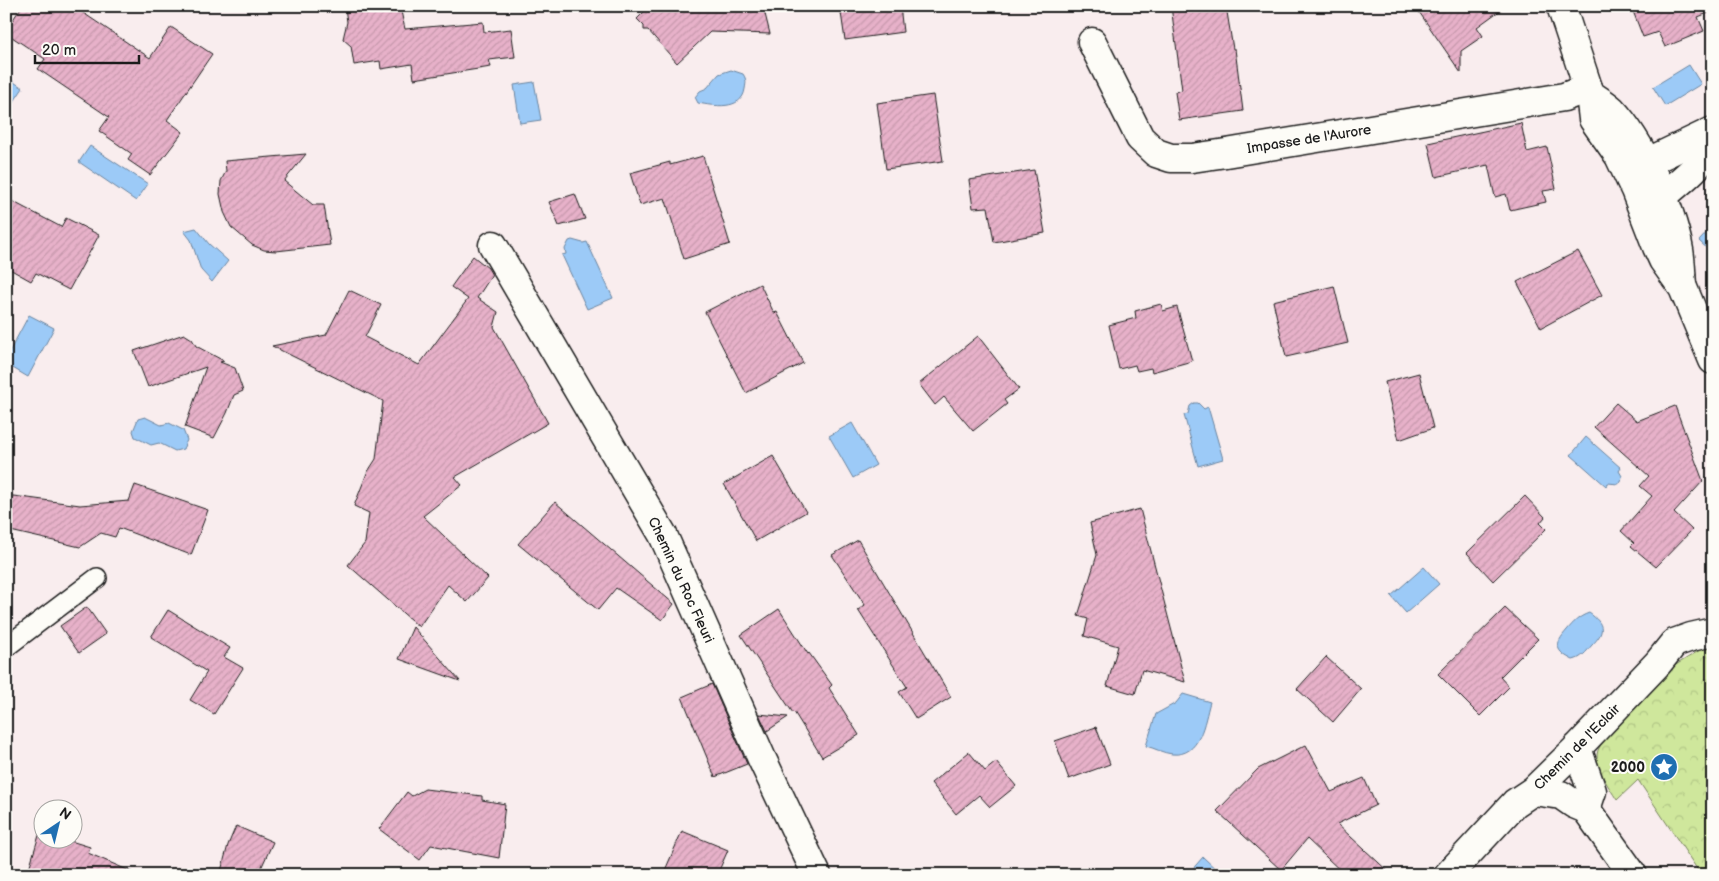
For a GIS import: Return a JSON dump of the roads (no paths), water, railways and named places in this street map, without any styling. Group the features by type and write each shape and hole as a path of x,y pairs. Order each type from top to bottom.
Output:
{"street":[{"path":"1561,6 1589,91 1593,119 1619,156 1635,190 1657,248 1663,260 1683,288 1713,360"},
{"name":"Impasse de l'Aurore","path":"1092,42 1140,138 1156,153 1171,158 1192,158 1226,153 1589,91"},
{"path":"1589,91 1611,109 1626,129 1663,196 1679,250 1683,288"},
{"path":"1635,190 1646,163 1713,131"},
{"path":"1635,190 1650,197 1663,196 1708,154 1713,144"},
{"name":"Chemin du Roc Fleuri","path":"493,245 663,535 762,759 817,875"},
{"name":"Chemin de l'Eclair","path":"1448,875 1515,803 1533,791 1577,748 1658,663 1674,643 1713,632"},
{"path":"1577,748 1592,791 1586,809"},
{"path":"1533,791 1561,795 1574,804 1586,809 1633,875"}],"lane":[{"path":"6,647 97,578"}],"water":[{"path":"1689,65 1701,84 1665,106 1653,87"},
{"path":"731,70 743,74 746,80 743,96 739,101 719,106 698,103 695,97 700,91 707,88 719,74"},
{"path":"6,77 23,88 11,106 6,104"},
{"path":"534,82 541,120 520,123 514,85"},
{"path":"90,146 148,184 136,201 79,162"},
{"path":"1713,226 1713,254 1699,241"},
{"path":"196,228 209,244 228,261 212,282 201,270 191,240 184,231"},
{"path":"569,241 583,243 587,242 613,298 587,309 562,255 566,254 565,249"},
{"path":"29,315 54,328 28,377 6,364 6,358"},
{"path":"1198,403 1204,409 1208,407 1223,459 1198,466 1184,415 1188,414 1190,406"},
{"path":"145,417 161,425 169,423 183,430 187,440 183,449 175,451 159,443 151,445 135,437 133,431 138,419"},
{"path":"852,423 876,465 853,478 829,436"},
{"path":"1586,437 1621,468 1619,471 1622,476 1621,482 1618,484 1608,483 1606,486 1571,455"},
{"path":"1424,567 1439,584 1406,613 1391,596"},
{"path":"1589,613 1598,621 1601,632 1586,652 1573,660 1560,651 1558,644 1574,622"},
{"path":"1183,694 1210,702 1200,737 1189,750 1182,753 1165,753 1146,746 1156,714 1176,703"},
{"path":"1203,857 1222,875 1191,875 1189,873"}],"place":[{"name":"2000","path":"1664,767"}]}
